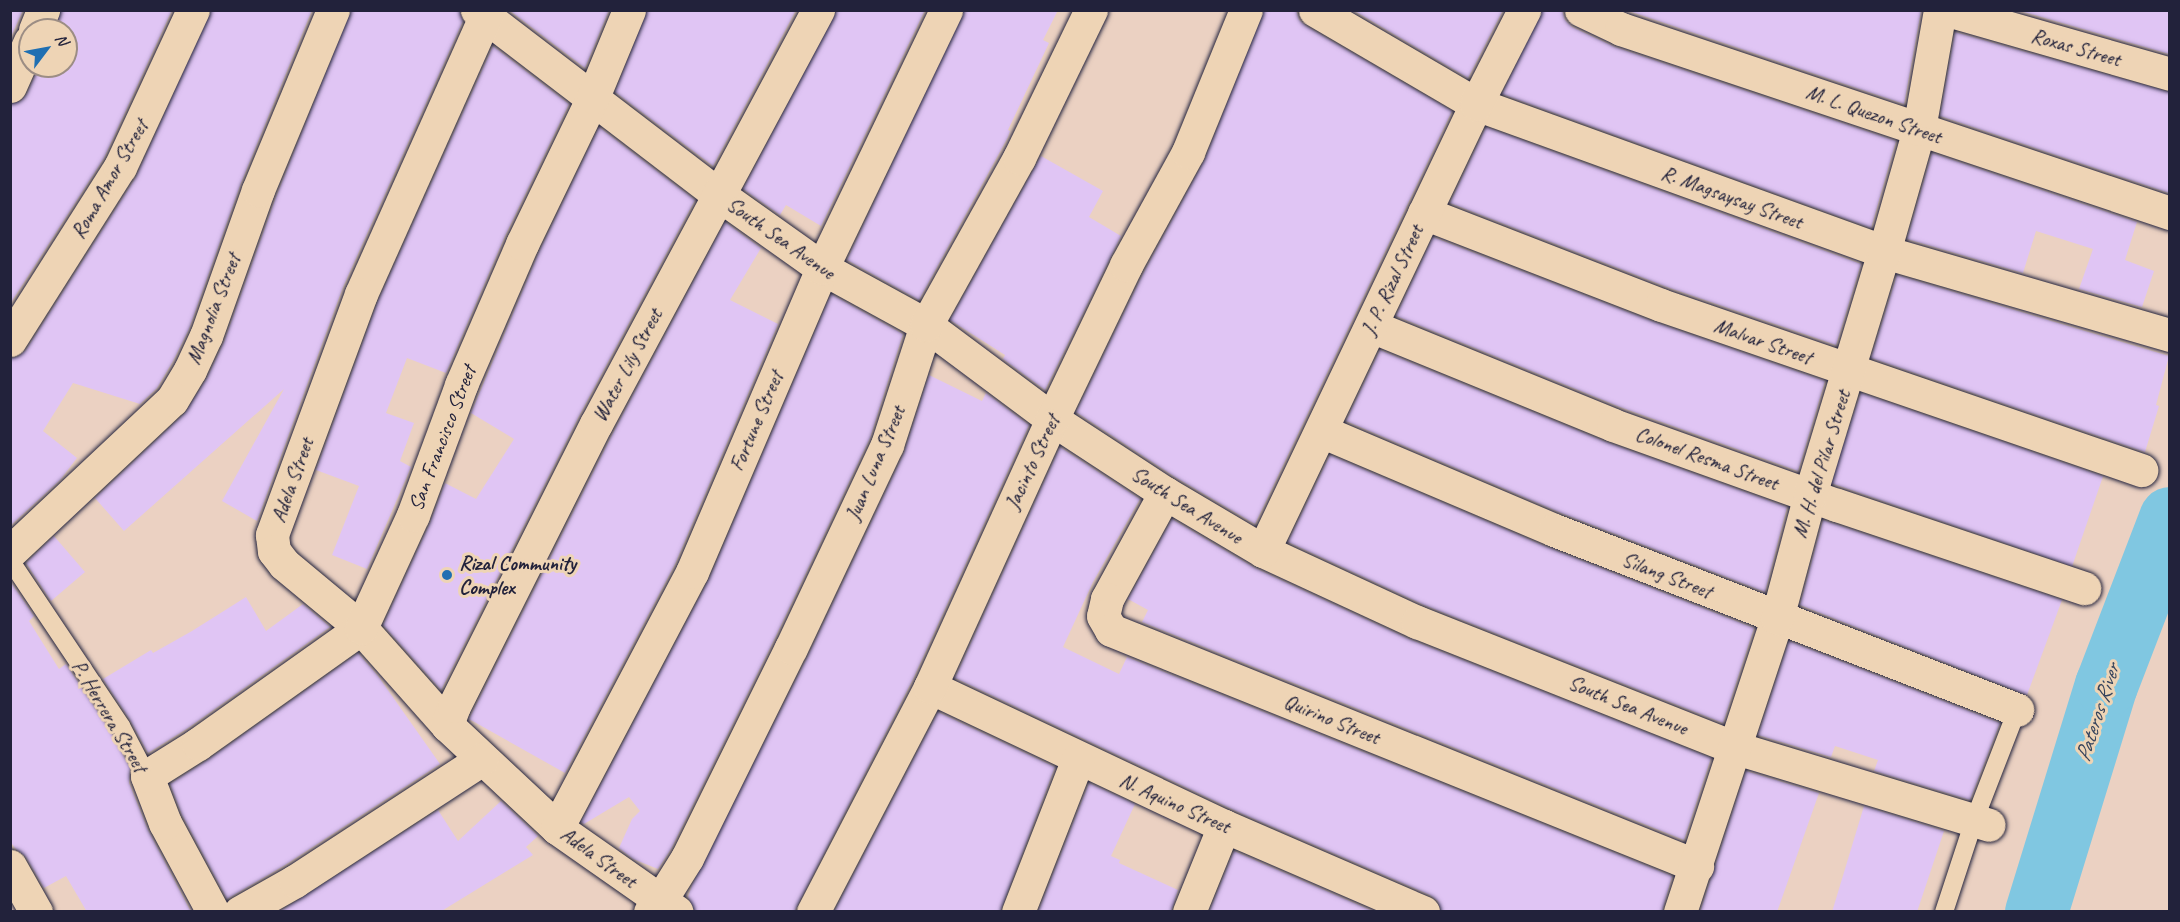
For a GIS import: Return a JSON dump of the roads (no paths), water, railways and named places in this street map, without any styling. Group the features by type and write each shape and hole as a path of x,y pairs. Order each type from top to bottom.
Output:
{"street":[{"name":"Roma Amor Street","path":"10,340 120,167 193,10"},
{"name":"Magnolia Street","path":"10,552 172,400 184,380 206,336 258,190 333,10"},
{"name":"San Francisco Street","path":"147,776 198,744 361,628 413,515 461,385 522,244 593,97 630,10"},
{"name":"Water Lily Street","path":"447,725 454,706 596,424 818,10"},
{"name":"Fortune Street","path":"557,828 692,572 822,268 946,10"},
{"name":"Juan Luna Street","path":"662,908 791,648 887,444 926,325 1019,158 1091,10"},
{"name":"Jacinto Street","path":"813,912 930,687 1052,419 1126,265 1188,152 1246,10"},
{"name":"R. Magsaysay Street","path":"1315,10 1476,104 1884,252 2169,335"},
{"name":"J. P. Rizal Street","path":"1263,551 1476,104 1524,10"},
{"name":"M. L. Quezon Street","path":"1581,10 1620,29 2169,213"},
{"name":"M. H. del Pilar Street","path":"1680,912 1777,618 1810,495 1884,252 1919,129 1940,10"},
{"name":"Roxas Street","path":"1947,10 2169,74"},
{"name":"South Sea Avenue","path":"483,13 718,194 822,268 926,325 1052,419 1165,493 1263,551 1417,622 1736,748 1982,823"},
{"name":"Adela Street","path":"483,13 361,294 272,535 274,550 284,564 361,628 447,725 482,759 557,828 662,908"},
{"path":"10,86 18,68"},
{"name":"Malvar Street","path":"1424,213 1661,305 1849,372 2140,470"},
{"name":"Colonel Resma Street","path":"1371,326 1613,425 2084,588"},
{"name":"Silang Street","path":"1321,431 1554,530 2017,710"},
{"name":"Quirino Street","path":"1165,493 1107,599 1102,616 1111,630 1697,866"},
{"name":"N. Aquino Street","path":"930,687 1078,759 1224,826 1360,899 1423,912"},
{"path":"240,912 295,881 482,759"},
{"path":"1018,912 1078,759"},
{"name":"P. Herrera Street","path":"147,776 165,823 213,912"},
{"path":"1189,912 1224,826"},
{"path":"10,866 36,912"}],"lane":[{"name":"P. Herrera Street","path":"10,560 121,726 147,776"},
{"path":"1944,912 1982,823 2017,710"}],"waterway":[{"name":"Pateros River","path":"2036,912 2106,685 2170,518"}],"place":[{"name":"Rizal Community Complex","path":"447,575"}]}
